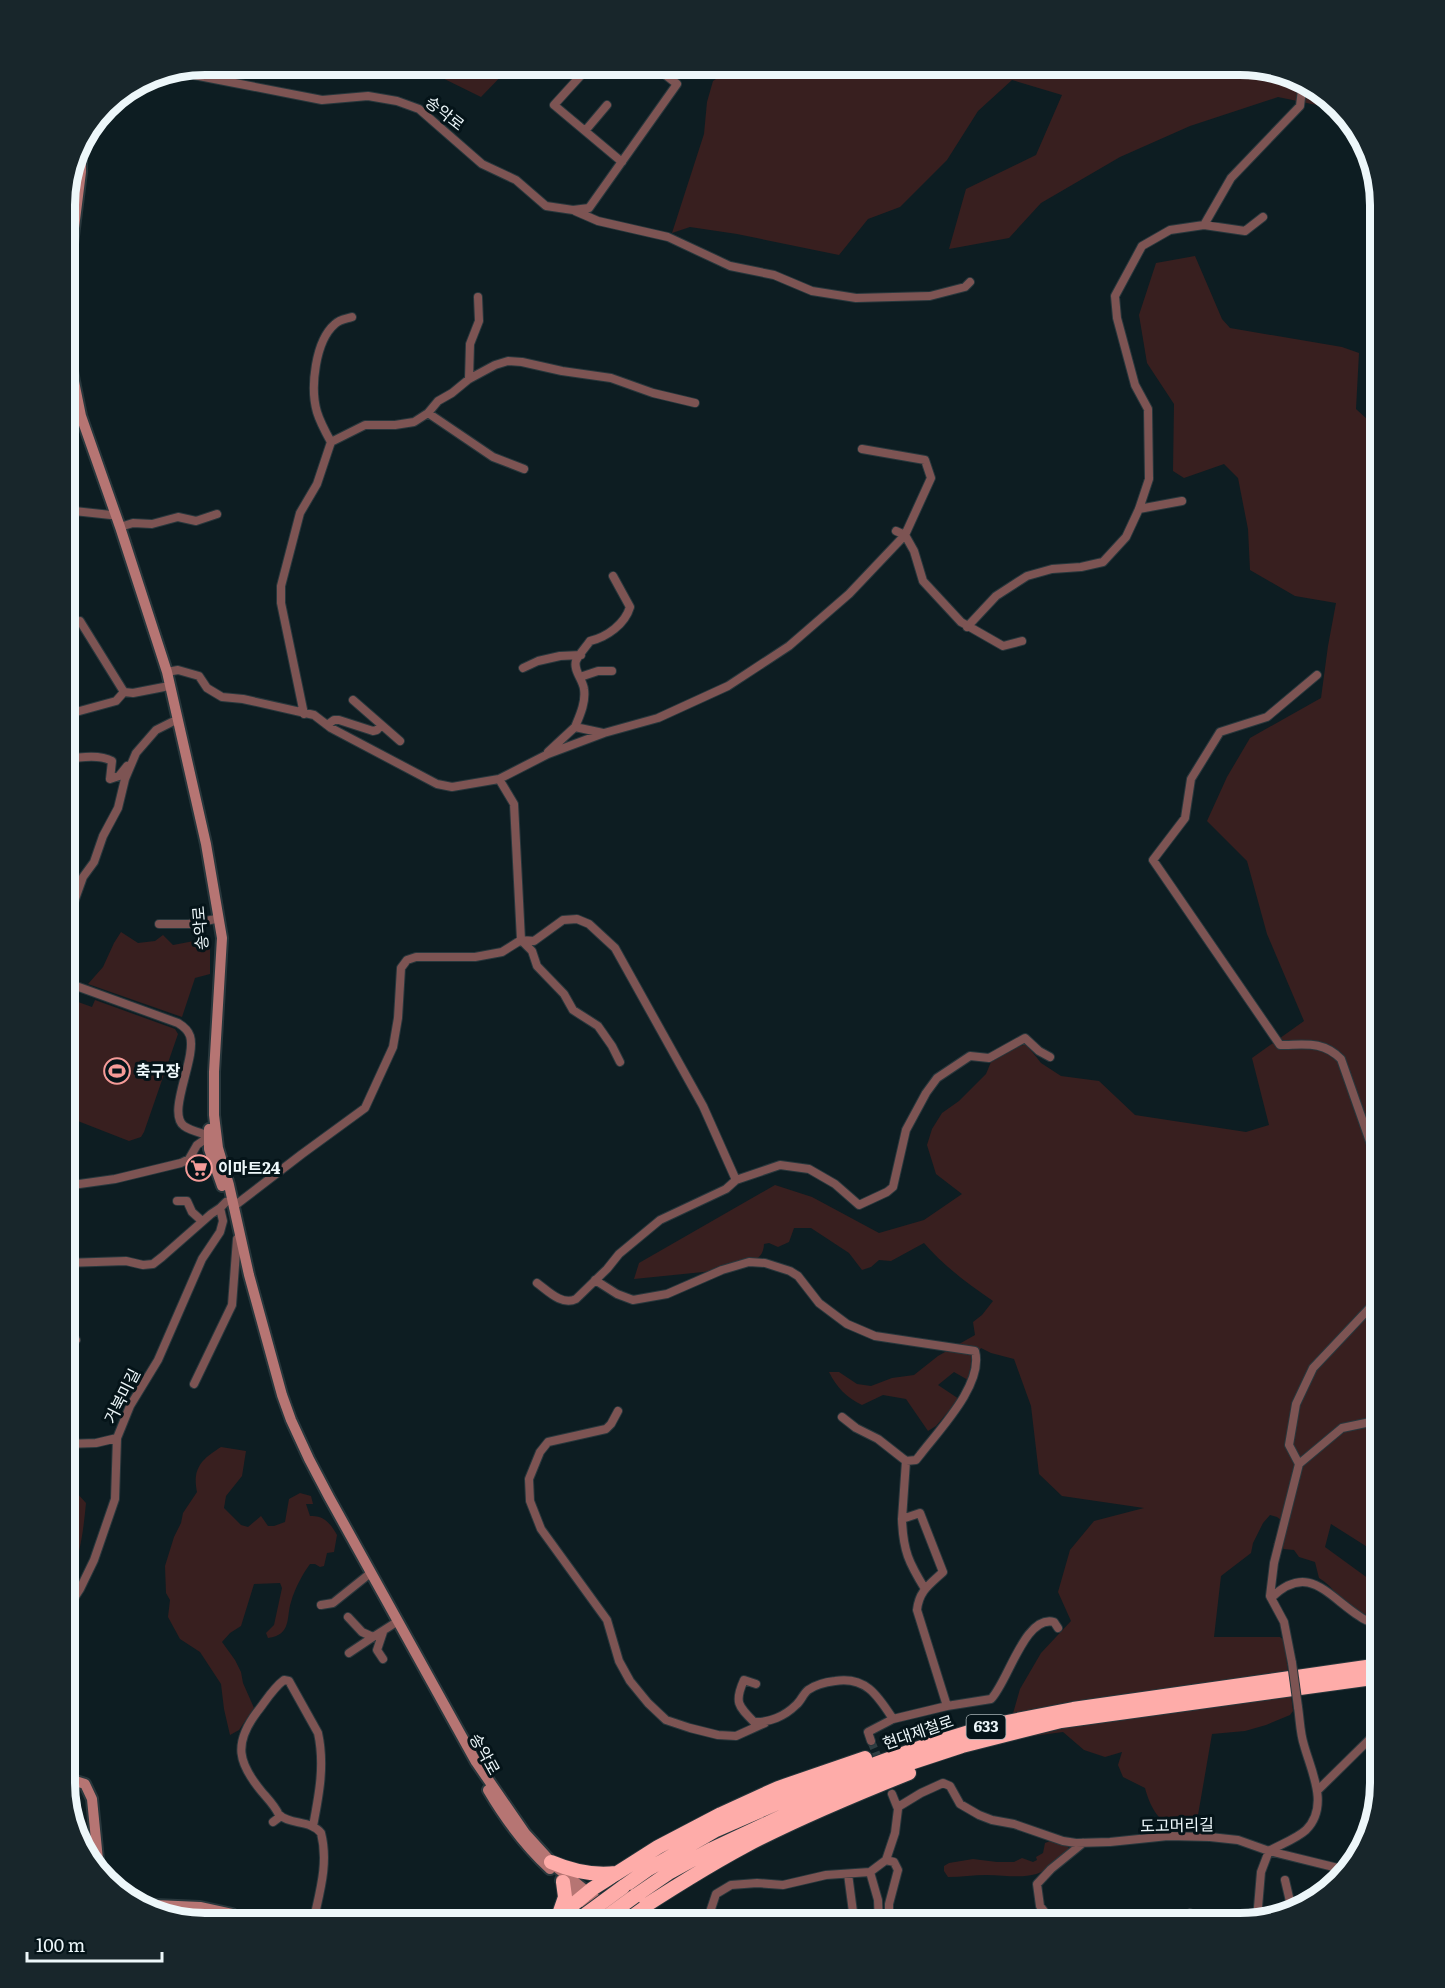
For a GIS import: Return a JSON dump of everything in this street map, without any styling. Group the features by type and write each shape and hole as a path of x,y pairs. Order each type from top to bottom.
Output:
{"highway":[{"name":"현대제철로","path":"588,1913 647,1870 716,1830 828,1781 927,1745 992,1725 1073,1709 1370,1666"},
{"name":"현대제철로","path":"611,1913 670,1872 712,1849 880,1773 962,1746 1061,1721 1370,1678"},
{"path":"563,1913 584,1896 658,1847 721,1814 778,1788 925,1739 992,1725"},
{"path":"635,1913 743,1847 789,1824 873,1787 1014,1732"},
{"path":"551,1862 582,1872 618,1873"},
{"path":"558,1913 565,1897 563,1882"},
{"path":"646,1913 651,1902"}],"main road":[{"path":"75,220 81,166"},
{"path":"75,386 81,416 167,672 206,844 222,938 214,1072 214,1115 218,1148 226,1206 282,1395 309,1460 476,1762 525,1833 584,1896 601,1903 610,1913"},
{"name":"송악로","path":"75,409 140,602 164,687 203,848 216,919 218,974 208,1086 209,1149 237,1239 263,1344 283,1411 311,1472 498,1808 528,1849 563,1882 584,1896 598,1913"},
{"path":"75,1781 85,1784 92,1799 98,1856"},
{"path":"161,1905 200,1907 227,1913"}],"street":[{"path":"581,75 554,105 622,162"},
{"path":"573,210 590,208 676,84 665,75"},
{"name":"송악로","path":"195,76 322,100 368,96 397,101 419,109 482,164 516,180 546,206 573,210 598,221 668,237 730,266 774,274 812,291 856,298 930,296 965,287 970,282"},
{"path":"1204,225 1231,178 1300,106 1302,91"},
{"path":"585,131 607,105"},
{"path":"968,627 996,596 1027,576 1052,569 1081,567 1103,562 1126,537 1139,509 1149,479 1148,409 1135,385 1117,318 1115,296 1142,246 1170,230 1204,225 1245,231 1263,217"},
{"path":"469,379 470,344 479,321 478,297"},
{"path":"304,714 281,603 281,586 300,513 317,484 331,442 317,412 314,376 319,349 333,325 352,317"},
{"path":"331,442 365,425 414,422 469,379 495,365 508,361 611,378 653,393 695,403"},
{"path":"428,413 493,457 524,469"},
{"path":"167,672 178,670 199,676 207,688 222,697 243,699 315,715 327,725 437,784 452,788 499,779 542,757 604,733 658,718 728,686 789,646 849,594 905,535 931,478 925,460 862,448"},
{"path":"1139,509 1182,501"},
{"path":"75,511 111,515"},
{"path":"120,527 133,523 152,524 178,517 196,520 217,513"},
{"path":"896,531 905,535 914,551 923,581 961,622 1003,646 1022,641"},
{"path":"542,757 575,727 580,715 585,696 576,670 576,662 590,641 602,638 628,615 630,607 613,576"},
{"path":"75,622 80,621 124,692"},
{"path":"523,668 538,661 560,656 581,655"},
{"path":"580,677 598,671 612,671"},
{"path":"1317,675 1267,717 1220,732 1191,779 1185,818 1153,860 1280,1045 1318,1044 1333,1050 1341,1059 1370,1142"},
{"path":"124,692 133,693 164,687"},
{"path":"75,713 116,701 124,692"},
{"path":"353,700 399,741"},
{"path":"327,725 334,720 339,720 373,731 381,725"},
{"path":"75,758 106,758 112,761 111,779 119,776 156,730 172,722"},
{"path":"575,727 604,733"},
{"path":"75,899 83,877 94,862 103,836 118,808 125,779 136,753"},
{"path":"499,779 514,804 521,940 532,951 537,966 564,994 573,1010 598,1026 620,1062"},
{"path":"159,924 189,924 216,919"},
{"path":"75,1263 126,1261 153,1264 202,1221 302,1154 365,1108 393,1047 398,1018 401,968 407,960 416,957 475,957 502,952 521,940 534,941 563,920 577,919 589,924 615,948 703,1106 736,1180"},
{"path":"75,986 178,1023 185,1028 190,1034 191,1041 188,1067 178,1104 178,1118 183,1125 210,1136"},
{"path":"537,1283 562,1301 570,1302 576,1299 619,1254 660,1220 726,1189 736,1180 780,1165 808,1169 835,1184 859,1205 886,1192 893,1186 906,1130 926,1093 938,1078 970,1056 989,1058 1025,1038 1039,1051 1050,1056"},
{"path":"75,1185 114,1179 181,1163 189,1159 197,1144 210,1136"},
{"path":"177,1201 187,1201 192,1212 202,1221"},
{"name":"거북미길","path":"75,1596 94,1560 115,1499 117,1438 130,1406 158,1360 202,1259 220,1232 226,1206"},
{"name":"송악로","path":"194,1384 232,1305 237,1239"},
{"path":"595,1280 617,1294 633,1300 667,1294 722,1269 749,1262 765,1263 798,1276 819,1303 847,1324 875,1336 975,1351 976,1370 971,1385 915,1460 906,1461 878,1439 856,1428 842,1417"},
{"path":"1299,1464 1289,1445 1296,1404 1313,1368 1370,1308"},
{"path":"618,1411 606,1429 548,1442 540,1452 530,1479 530,1501 541,1529 607,1620 619,1661 630,1681 648,1703 666,1720 709,1733 736,1736 782,1715 797,1705 808,1690 825,1682 843,1679 864,1683 882,1701 893,1719"},
{"path":"1258,1912 1261,1872 1269,1851 1298,1836 1306,1829 1313,1820 1318,1790 1303,1742 1284,1622 1270,1599 1274,1563 1299,1464 1342,1428 1370,1422"},
{"path":"75,1444 96,1443 117,1438"},
{"path":"906,1461 903,1540 909,1562 925,1589"},
{"path":"902,1519 920,1513 943,1572 925,1589 919,1598 917,1610 948,1706"},
{"path":"321,1605 333,1604 368,1575"},
{"path":"1270,1599 1295,1582 1307,1581 1327,1591 1361,1618 1370,1621"},
{"path":"348,1617 362,1632 373,1637"},
{"path":"871,1741 868,1732 893,1719 991,1699 1014,1662 1021,1645 1032,1631 1042,1621 1048,1620 1054,1622 1058,1628"},
{"path":"349,1653 395,1623"},
{"path":"383,1659 377,1650 384,1630"},
{"path":"314,1826 321,1785 320,1742 318,1733 289,1681 284,1680 253,1718 242,1739 241,1758 247,1771 281,1816 314,1826 321,1833 324,1861 315,1913"},
{"path":"756,1684 744,1680 738,1692 740,1708 754,1722 765,1723"},
{"path":"1318,1790 1370,1739"},
{"name":"도고머리길","path":"897,1807 943,1783 950,1786 960,1804 979,1815 1023,1826 1063,1840 1083,1843 1168,1836 1210,1837 1238,1840 1269,1851 1338,1868"},
{"path":"710,1913 716,1894 731,1885 757,1883 783,1885 826,1875 870,1872 886,1860 895,1833 897,1807 892,1794"},
{"path":"273,1822 281,1816"},
{"path":"1045,1913 1040,1906 1037,1884 1050,1869 1083,1843"},
{"path":"886,1860 894,1862 897,1870 889,1913"},
{"path":"870,1872 878,1900 879,1913"},
{"path":"848,1874 853,1912"},
{"path":"1286,1880 1291,1903"}],"shaded area":[{"path":"436,75 502,75 481,97"},
{"path":"722,75 1249,75 1274,79 1290,85 1305,92 1324,107 1278,97 1190,126 1120,157 1041,203 1009,238 949,249 966,189 1036,155 1062,95 1012,80 978,111 947,160 900,207 868,219 839,255 737,234 690,227 672,233 704,134 707,102 713,81"},
{"path":"1195,256 1222,319 1230,328 1342,347 1359,353 1356,409 1370,422 1370,1549 1331,1524 1325,1547 1370,1580 1370,1616 1341,1599 1319,1578 1315,1562 1299,1557 1294,1550 1273,1544 1279,1534 1282,1521 1270,1515 1263,1523 1253,1543 1251,1553 1221,1576 1214,1637 1280,1637 1284,1640 1293,1711 1290,1715 1266,1725 1245,1731 1212,1734 1198,1815 1179,1826 1171,1825 1157,1815 1145,1788 1123,1777 1118,1765 1122,1752 1105,1757 1084,1750 1063,1732 1025,1737 1010,1724 1020,1689 1041,1653 1071,1621 1058,1592 1070,1550 1094,1521 1144,1508 1062,1496 1039,1474 1031,1406 1014,1359 981,1348 972,1359 968,1380 954,1372 938,1385 959,1399 936,1426 928,1431 906,1399 883,1395 862,1405 842,1392 829,1372 839,1372 857,1384 871,1386 892,1378 914,1375 938,1356 975,1335 973,1322 993,1301 957,1274 924,1243 891,1261 879,1260 871,1267 862,1270 849,1253 811,1228 794,1228 789,1242 778,1247 769,1243 764,1244 760,1256 729,1273 713,1271 634,1279 639,1263 775,1185 812,1197 879,1233 924,1220 962,1194 936,1174 927,1145 932,1129 942,1113 959,1101 986,1074 991,1062 1026,1044 1041,1063 1061,1076 1099,1081 1135,1115 1246,1132 1269,1125 1252,1058 1304,1021 1267,934 1247,861 1207,821 1227,777 1250,738 1321,698 1336,603 1295,596 1250,570 1248,529 1238,478 1224,464 1184,478 1173,471 1174,404 1147,363 1139,315 1156,263"},
{"path":"121,932 138,943 155,941 163,935 173,945 210,938 210,974 195,978 182,1017 88,984 103,967"},
{"name":"축구장","path":"95,1000 175,1029 178,1034 144,1132 141,1137 129,1141 75,1120 75,1001 92,1007"},
{"path":"221,1447 246,1451 242,1476 226,1496 224,1508 241,1525 248,1527 261,1516 268,1526 285,1522 289,1499 300,1493 311,1496 313,1504 306,1504 310,1516 326,1521 337,1535 334,1552 327,1553 324,1566 310,1564 302,1577 293,1597 287,1624 281,1633 268,1638 266,1633 274,1625 282,1588 280,1583 254,1584 241,1626 222,1642 241,1672 243,1683 254,1708 239,1730 230,1735 221,1684 200,1652 180,1639 168,1617 170,1600 166,1593 165,1566 183,1513 197,1492 197,1470 204,1460"},
{"path":"75,1491 86,1503 75,1564"},
{"path":"1053,1840 1069,1846 1067,1852 1047,1870 1038,1873 1022,1876 948,1877 944,1871 944,1866 949,1863 973,1859 1014,1862 1022,1858 1033,1862 1043,1853 1045,1843"}],"tunnel":[{"path":"871,1741 881,1765"}],"place":[{"name":"축구장","path":"117,1071"},
{"name":"이마트24","path":"199,1168"}]}
